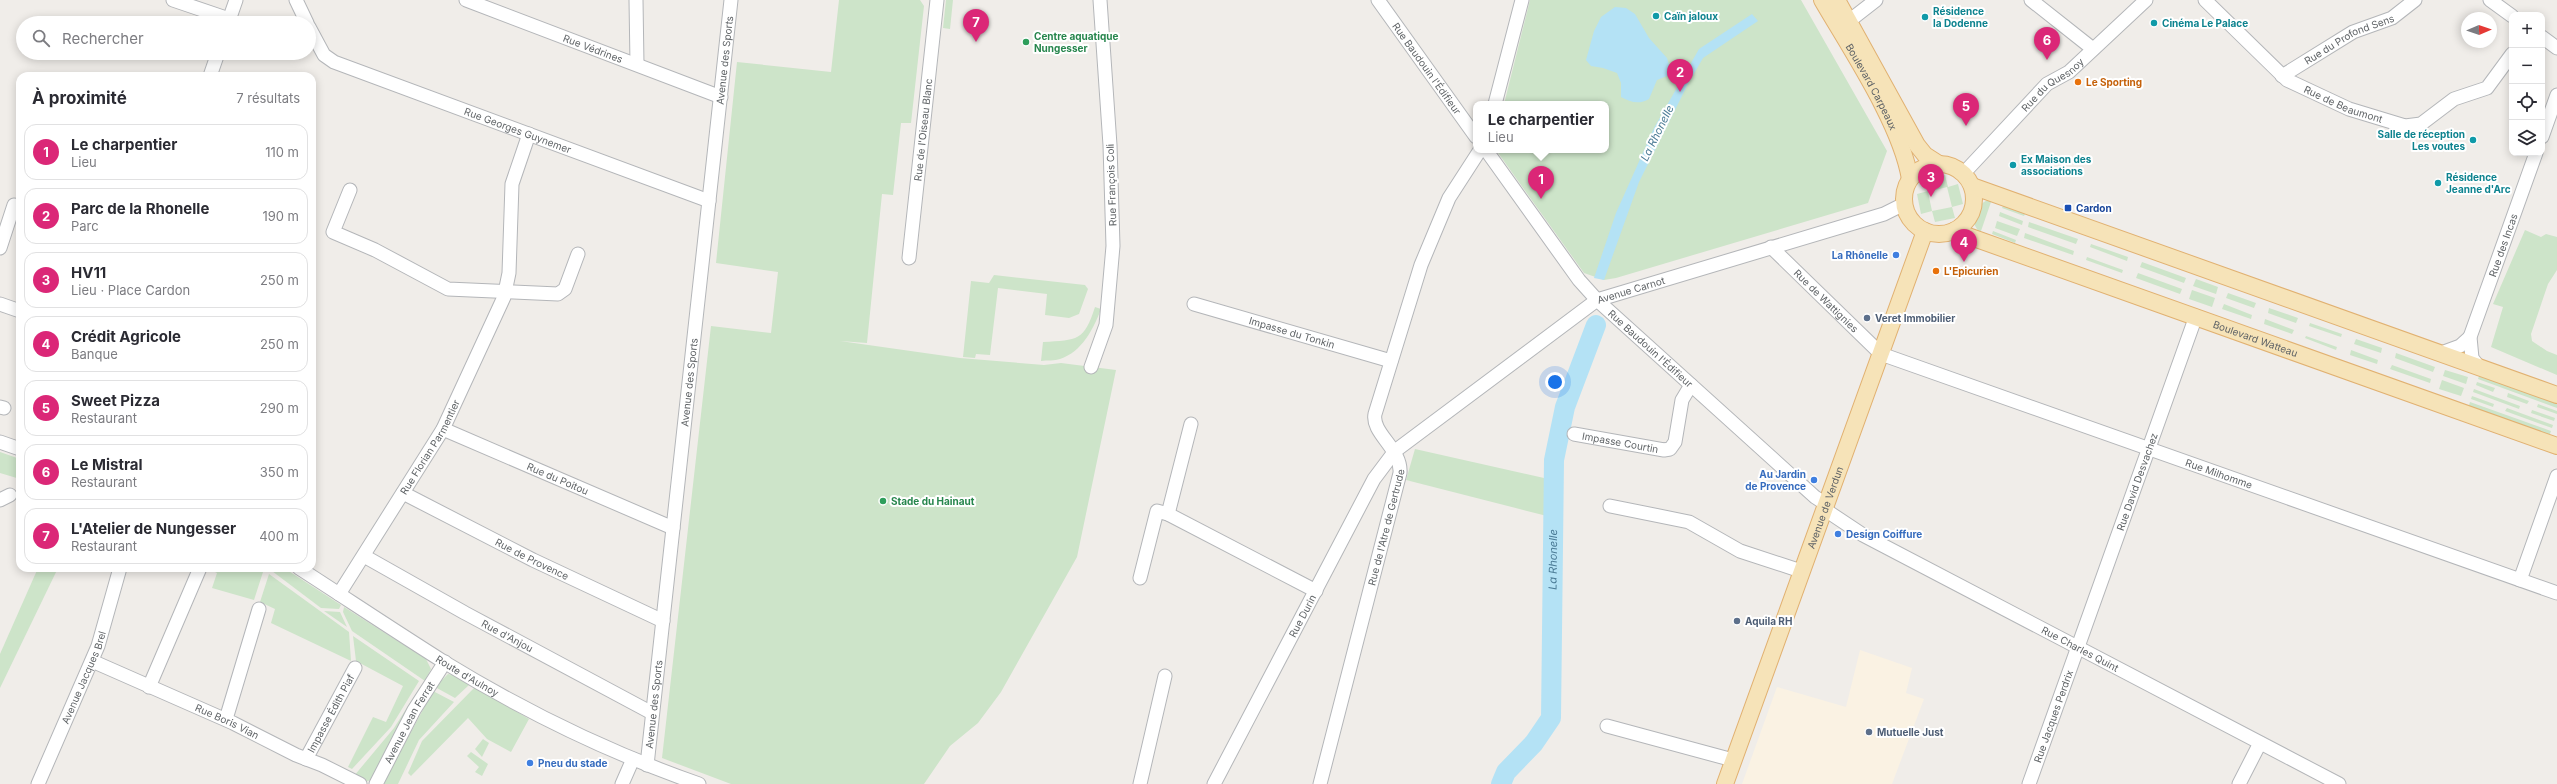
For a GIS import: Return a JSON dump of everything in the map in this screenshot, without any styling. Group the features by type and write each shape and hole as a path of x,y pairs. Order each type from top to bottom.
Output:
{"main road":[{"name":"Boulevard Carpeaux","path":"1822,0 1888,119 1903,152 1910,179"},
{"name":"Boulevard Carpeaux","path":"1837,0 1917,145 1925,155 1939,164"},
{"path":"1968,180 1974,199 1972,212 1965,223 1954,231 1940,234 1925,231 1911,220 1904,204 1905,191 1910,179 1921,169 1939,164 1950,166 1968,180 2557,395"},
{"name":"Avenue de Verdun","path":"1725,784 1925,231"},
{"name":"Boulevard Watteau","path":"1954,231 2196,316 2557,446"}],"street":[{"path":"173,0 216,16"},
{"path":"231,16 236,0"},
{"path":"296,0 304,16"},
{"name":"Rue Védrines","path":"466,0 721,97"},
{"path":"636,0 637,64"},
{"name":"Avenue des Sports","path":"647,765 731,0"},
{"name":"Rue de l'Oiseau Blanc","path":"909,258 937,0"},
{"name":"Rue François Coli","path":"1091,367 1106,325 1114,246 1110,145 1100,0"},
{"name":"Rue Baudouin l'Édifieur","path":"1378,0 1473,133"},
{"path":"1496,101 1522,0"},
{"path":"1849,21 1876,0"},
{"path":"2031,0 2093,49"},
{"name":"Rue du Quesnoy","path":"1968,180 2047,84 2069,72 2146,0"},
{"name":"Rue de Beaumont","path":"2205,0 2282,76 2349,109 2405,126 2414,126 2425,123 2454,99 2487,88 2509,58"},
{"name":"Rue du Profond Sens","path":"2282,76 2353,32 2392,18 2415,0"},
{"path":"2490,0 2509,14"},
{"name":"Rue Georges Guynemer","path":"316,39 326,58 709,201"},
{"path":"211,72 216,60"},
{"path":"2545,129 2557,95"},
{"name":"Rue Florian Parmentier","path":"339,594 442,429 506,292 512,184 529,134"},
{"name":"Rue de l'Atre de Gertrude","path":"1320,784 1399,478 1400,462 1395,451 1376,424 1374,417 1419,272 1446,205 1478,153"},
{"name":"Rue Baudouin l'Édifieur","path":"1488,153 1579,280 1597,300 1825,507"},
{"name":"Rue des Incas","path":"2470,337 2535,156"},
{"path":"350,190 333,232 375,250 443,288 457,291 561,293 565,289 578,254"},
{"name":"Avenue Carnot","path":"1395,451 1597,300 1884,214 1904,204"},
{"path":"0,248 14,205 16,206"},
{"name":"Rue de Wattignies","path":"1771,247 1881,354"},
{"path":"0,304 16,310"},
{"name":"Impasse du Tonkin","path":"1194,304 1391,361"},
{"name":"Rue David Desvachez","path":"2077,648 2196,316"},
{"path":"2441,353 2460,346 2470,337"},
{"path":"2470,337 2472,358 2479,367"},
{"name":"Rue Milhomme","path":"1881,354 2557,594"},
{"name":"Impasse Courtin","path":"1574,434 1664,450 1670,449 1675,442 1682,400 1691,385"},
{"path":"1168,514 1191,424"},
{"name":"Rue du Poitou","path":"442,429 673,528"},
{"path":"0,442 16,448"},
{"name":"Rue Durin","path":"1214,784 1377,474 1395,451"},
{"path":"2520,580 2557,476"},
{"name":"Rue de Provence","path":"403,493 533,560 663,621"},
{"path":"1610,506 1689,522 1740,551 1801,571"},
{"name":"Rue Charles Quint","path":"1825,507 1864,535 2077,648 2340,784"},
{"path":"1140,578 1157,511 1168,514 1316,591"},
{"name":"Rue d'Anjou","path":"364,556 472,617 652,713"},
{"name":"Avenue Jacques Brel","path":"41,783 92,661 119,572"},
{"path":"149,687 198,572"},
{"name":"Route d'Aulnoy","path":"305,572 445,662 532,711 647,765 696,784"},
{"path":"226,719 259,609"},
{"name":"Rue Jacques Perdrix","path":"2029,784 2077,648"},
{"name":"Rue Boris Vian","path":"92,661 149,687 226,719 360,784"},
{"name":"Avenue Jean Ferrat","path":"376,784 414,710 445,662"},
{"name":"Impasse Édith Piaf","path":"306,759 355,668"},
{"path":"1140,784 1165,676"},
{"path":"1607,726 1733,760"},
{"path":"2238,784 2260,743"},
{"path":"622,784 634,759"}],"shaded area":[{"path":"1860,650 1912,668 1906,693 1924,699 1892,784 1742,784 1777,687 1846,707"}],"green space":[{"path":"839,0 920,0 924,6 911,123 901,123 893,195 882,194 867,343 840,341 960,358 1044,365 1061,363 1116,370 1077,557 1001,692 978,723 950,746 924,784 731,784 662,758 711,326 771,333 778,272 716,263 737,62 831,72"},
{"path":"946,0 953,0 950,29 943,28"},
{"path":"1530,0 1801,0 1887,151 1868,203 1616,278 1604,280 1584,273 1498,153 1609,153 1609,101 1505,101"},
{"path":"1945,175 1948,187 1958,184 1963,204 1952,207 1947,187 1928,192 1932,211 1921,214 1917,194 1928,191 1925,180"},
{"path":"1992,199 1980,234 1974,224 1977,211 1984,202"},
{"path":"2003,206 2025,214 2024,216 2002,208"},
{"path":"1952,207 1955,218 1935,222 1932,211"},
{"path":"2000,212 2023,221 2022,225 1999,216"},
{"path":"1997,221 2020,229 2017,236 1995,228"},
{"path":"2029,222 2078,239 2076,244 2028,227"},
{"path":"2525,230 2541,237 2546,234 2557,237 2557,270 2548,284 2531,334 2532,341 2547,351 2557,355 2557,375 2491,347 2503,307 2493,304"},
{"path":"1993,231 2016,240 2015,243 1992,234"},
{"path":"2025,233 2074,251 2073,255 2024,238"},
{"path":"2091,244 2128,257 2127,261 2090,247"},
{"path":"2087,257 2123,270 2122,273 2086,260"},
{"path":"2142,262 2186,278 2184,283 2140,267"},
{"path":"2138,273 2182,289 2180,294 2136,278"},
{"path":"994,275 1085,285 1088,289 1079,314 1069,318 1045,315 1047,294 998,288 990,355 976,354 975,358 963,357 971,281 989,283"},
{"path":"2196,279 2218,287 2216,294 2193,286"},
{"path":"2192,290 2215,298 2212,307 2189,299"},
{"path":"2228,293 2256,303 2254,308 2226,298"},
{"path":"2224,304 2252,315 2251,319 2222,309"},
{"path":"1095,307 1101,309 1095,324 1081,345 1075,351 1060,359 1041,361 1043,342 1072,339 1078,336 1087,327"},
{"path":"2269,308 2298,318 2296,323 2268,313"},
{"path":"2265,319 2294,330 2292,334 2264,324"},
{"path":"2310,323 2342,334 2341,337 2309,326"},
{"path":"2306,336 2337,347 2336,350 2305,338"},
{"path":"2356,339 2382,348 2381,353 2354,344"},
{"path":"2351,350 2378,360 2377,364 2350,355"},
{"path":"2396,353 2435,367 2433,372 2395,358"},
{"path":"2392,365 2431,379 2430,383 2390,369"},
{"path":"2445,370 2468,377 2466,384 2443,376"},
{"path":"2480,373 2557,400 2557,408 2478,379"},
{"path":"2442,380 2464,388 2461,396 2439,389"},
{"path":"2477,382 2495,388 2493,392 2476,385"},
{"path":"2474,389 2520,406 2519,409 2473,392"},
{"path":"2508,393 2529,401 2527,404 2507,397"},
{"path":"2472,396 2494,404 2493,407 2471,399"},
{"path":"2470,402 2551,431 2549,437 2468,408"},
{"path":"2538,404 2557,411 2557,414 2537,407"},
{"path":"2507,408 2553,425 2552,428 2505,411"},
{"path":"2532,410 2555,418 2554,421 2531,413"},
{"path":"1415,449 1544,478 1547,516 1406,480"},
{"path":"0,452 16,458 16,478 0,473"},
{"path":"36,572 56,572 0,688 0,654"},
{"path":"215,572 263,572 254,600 212,588 217,573"},
{"path":"273,572 290,572 341,605 339,609 321,608"},
{"path":"269,574 349,632 351,661 271,623 275,609 260,602"},
{"path":"344,607 426,659 431,669 425,681 352,631 343,612"},
{"path":"324,611 340,612 347,627"},
{"path":"353,636 419,681 391,727 352,769 348,767 373,717 386,722 403,686 356,661"},
{"path":"448,674 453,675 469,685 455,698 435,687"},
{"path":"422,684 371,780 365,782 354,776 394,728"},
{"path":"475,687 529,719 511,752 487,739 468,718 411,776 408,773 422,741"},
{"path":"433,691 454,702 419,740 398,784 383,784"},
{"path":"483,739 489,743 482,757 475,749"},
{"path":"471,752 488,764 482,776 475,772 479,767 467,756"}],"water":[{"path":"1615,7 1626,8 1635,14 1649,38 1667,58 1672,74 1657,80 1649,99 1642,102 1635,102 1621,97 1621,83 1617,73 1591,66 1586,60 1594,31 1601,17"},
{"path":"1752,14 1758,21 1703,58 1688,84 1639,182 1604,280 1594,278 1616,213 1654,128 1699,49"}],"waterway":[{"name":"La Rhonelle","path":"1501,784 1506,772 1534,743 1551,718 1554,460 1565,407 1596,325"}],"place":[{"name":"Caïn jaloux","path":"1656,16"},
{"name":"Résidence la Dodenne","path":"1925,17"},
{"name":"Cinéma Le Palace","path":"2154,23"},
{"name":"L'Atelier de Nungesser","path":"976,42"},
{"name":"Centre aquatique Nungesser","path":"1026,42"},
{"name":"Le Mistral","path":"2047,60"},
{"name":"Le Sporting","path":"2078,82"},
{"name":"Parc de la Rhonelle","path":"1680,92"},
{"name":"Sweet Pizza","path":"1966,126"},
{"name":"Salle de réception Les voutes","path":"2473,140"},
{"name":"Ex Maison des associations","path":"2013,165"},
{"name":"Résidence Jeanne d'Arc","path":"2438,183"},
{"name":"HV11","path":"1931,197"},
{"name":"Le charpentier","path":"1541,199"},
{"name":"Cardon","path":"2068,208"},
{"name":"La Rhônelle","path":"1896,255"},
{"name":"Crédit Agricole","path":"1964,262"},
{"name":"L'Epicurien","path":"1936,271"},
{"name":"Veret Immobilier","path":"1867,318"},
{"name":"Au Jardin de Provence","path":"1814,480"},
{"name":"Stade du Hainaut","path":"883,501"},
{"name":"Design Coiffure","path":"1838,534"},
{"name":"Aquila RH","path":"1737,621"},
{"name":"Mutuelle Just","path":"1869,732"},
{"name":"Pneu du stade","path":"530,763"}]}
